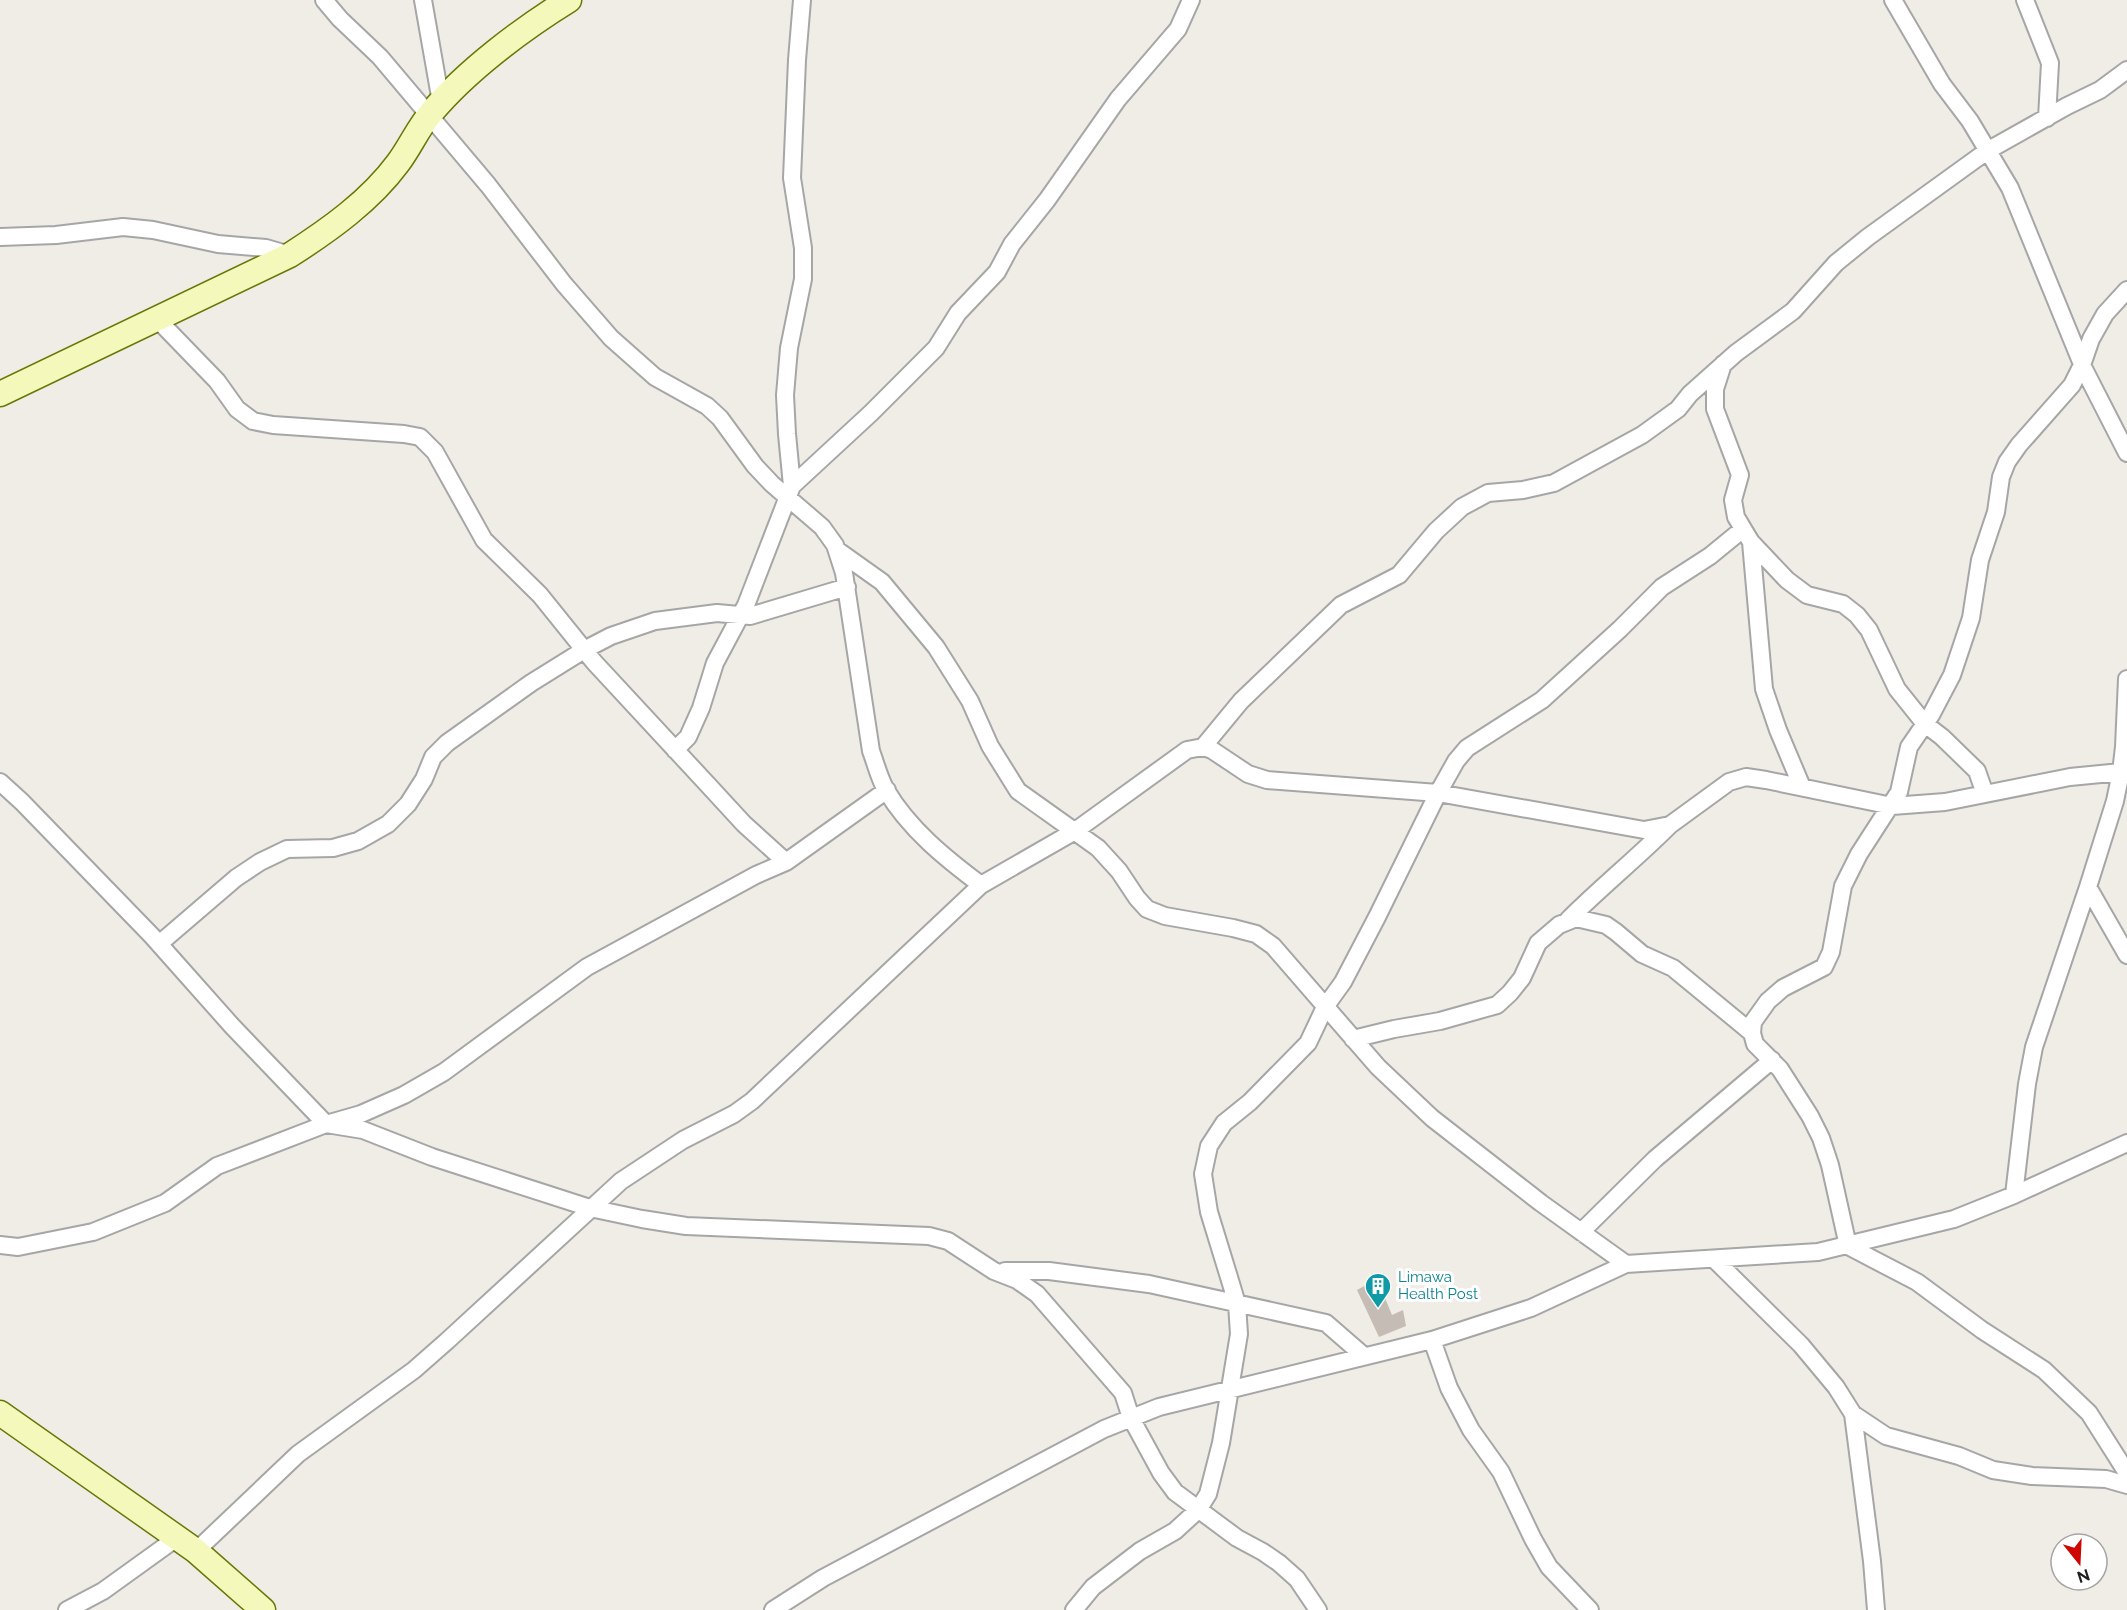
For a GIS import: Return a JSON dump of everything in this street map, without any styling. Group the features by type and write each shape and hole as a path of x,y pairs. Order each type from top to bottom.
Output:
{"street":[{"path":"324,0 340,20 435,109 488,184 564,284 611,338 655,378 707,406 720,418 755,466 789,492 822,527 837,550 847,587 871,751 887,790 925,839 946,859 981,885"},
{"path":"423,0 435,109"},
{"path":"0,394 290,255 363,202 398,164 435,109 472,71 569,0"},
{"path":"675,750 688,737 701,708 715,663 741,615 789,492 785,395 789,348 803,279 803,248 792,178 802,0"},
{"path":"789,492 936,348 958,313 997,272 1012,244 1047,200 1118,99 1178,29 1191,0"},
{"path":"1893,0 1942,84 1970,121 2016,200 2082,365 2127,453"},
{"path":"2025,0 2050,63 2047,118"},
{"path":"1203,747 1241,701 1341,605 1399,575 1436,531 1462,507 1488,493 1523,490 1554,483 1592,464 1665,420 1723,364 1793,311 1836,263 1860,243 1987,151 2100,90 2127,70"},
{"path":"0,237 56,235 123,227 153,230 218,244 266,248 290,255"},
{"path":"2127,290 2105,314 2091,339 2072,385 2007,462 2001,477 1996,512 1980,560 1971,618 1952,675 1909,747 1899,792 1892,806 1859,854 1844,886 1831,952 1824,967 1790,983 1768,1001 1753,1022 1752,1034 1760,1051 1780,1069 1821,1138 1830,1165 1848,1246 1917,1282 1982,1330 2044,1370 2089,1413 2127,1473"},
{"path":"157,319 217,381 237,409 253,421 273,425 420,437 435,452 449,474 484,540 540,596 584,650 744,824 786,862"},
{"path":"1723,364 1715,389 1715,409 1740,475 1733,500 1736,518 1747,536 1787,580 1807,595 1843,604 1857,615 1869,630 1897,689 1924,724 1942,737 1977,771 1985,794"},
{"path":"1747,536 1764,689 1802,787"},
{"path":"1074,1610 1093,1587 1140,1551 1175,1531 1198,1510 1208,1494 1221,1443 1239,1334 1237,1304 1209,1212 1203,1174 1209,1146 1224,1123 1250,1102 1308,1043 1325,1007 1343,982 1456,760 1467,748 1542,700 1662,587 1710,556 1747,536"},
{"path":"837,550 882,582 936,647 970,701 990,746 1018,791 1098,848 1119,871 1147,909 1165,916 1256,934 1273,946 1377,1068 1432,1118 1541,1203 1626,1264"},
{"path":"159,944 236,878 260,862 287,849 333,848 358,842 388,824 408,804 424,779 433,757 447,743 531,683 584,650 611,636 655,621 717,613 750,616 847,587"},
{"path":"2014,1195 2027,1084 2034,1047 2088,887 2124,770 2127,679"},
{"path":"67,1610 187,1544 298,1454 414,1370 621,1182 683,1140 734,1114 752,1101 981,885 1075,831 1187,750 1203,747 1212,750 1248,774 1267,780 1438,793 1644,830 1670,825"},
{"path":"1353,1039 1440,1021 1497,1005 1522,978 1538,944 1568,920 1670,825 1729,782 1746,777 1892,806 1945,802 2070,777 2124,770"},
{"path":"0,782 159,944 232,1026 326,1124 363,1130 432,1157 590,1208 686,1226 929,1236 948,1241 994,1270 1017,1280 1037,1294 1123,1393 1131,1418 1161,1473 1175,1492 1237,1538 1279,1563 1297,1579 1318,1610"},
{"path":"0,1245 18,1247 93,1232 165,1203 217,1166 326,1124 361,1114 404,1095 444,1072 587,967 737,885 786,862 887,790"},
{"path":"0,799 28,808"},
{"path":"2088,887 2127,955"},
{"path":"1568,920 1576,918 1606,925 1642,954 1673,968 1752,1034"},
{"path":"1581,1232 1655,1159 1772,1060"},
{"path":"772,1610 823,1578 1104,1429 1159,1407 1432,1340 1531,1308 1626,1264 1818,1252 1954,1219 2014,1195 2127,1143"},
{"path":"1714,1259 1800,1345 1836,1387 1853,1414 1886,1436 1959,1456 1993,1470 2032,1476 2096,1478 2127,1485"},
{"path":"994,1270 1049,1271 1149,1284 1326,1323 1364,1356"},
{"path":"1432,1340 1449,1388 1467,1422 1501,1472 1549,1567 1590,1610"},
{"path":"1123,1393 1159,1407"},
{"path":"0,1413 187,1544 263,1610"},
{"path":"1853,1414 1876,1610"}],"building":[{"name":"Limawa Health Post","path":"1377,1279 1392,1315 1403,1310 1406,1326 1379,1337 1357,1290"}],"place":[{"name":"Limawa Health Post","path":"1378,1309"}]}
